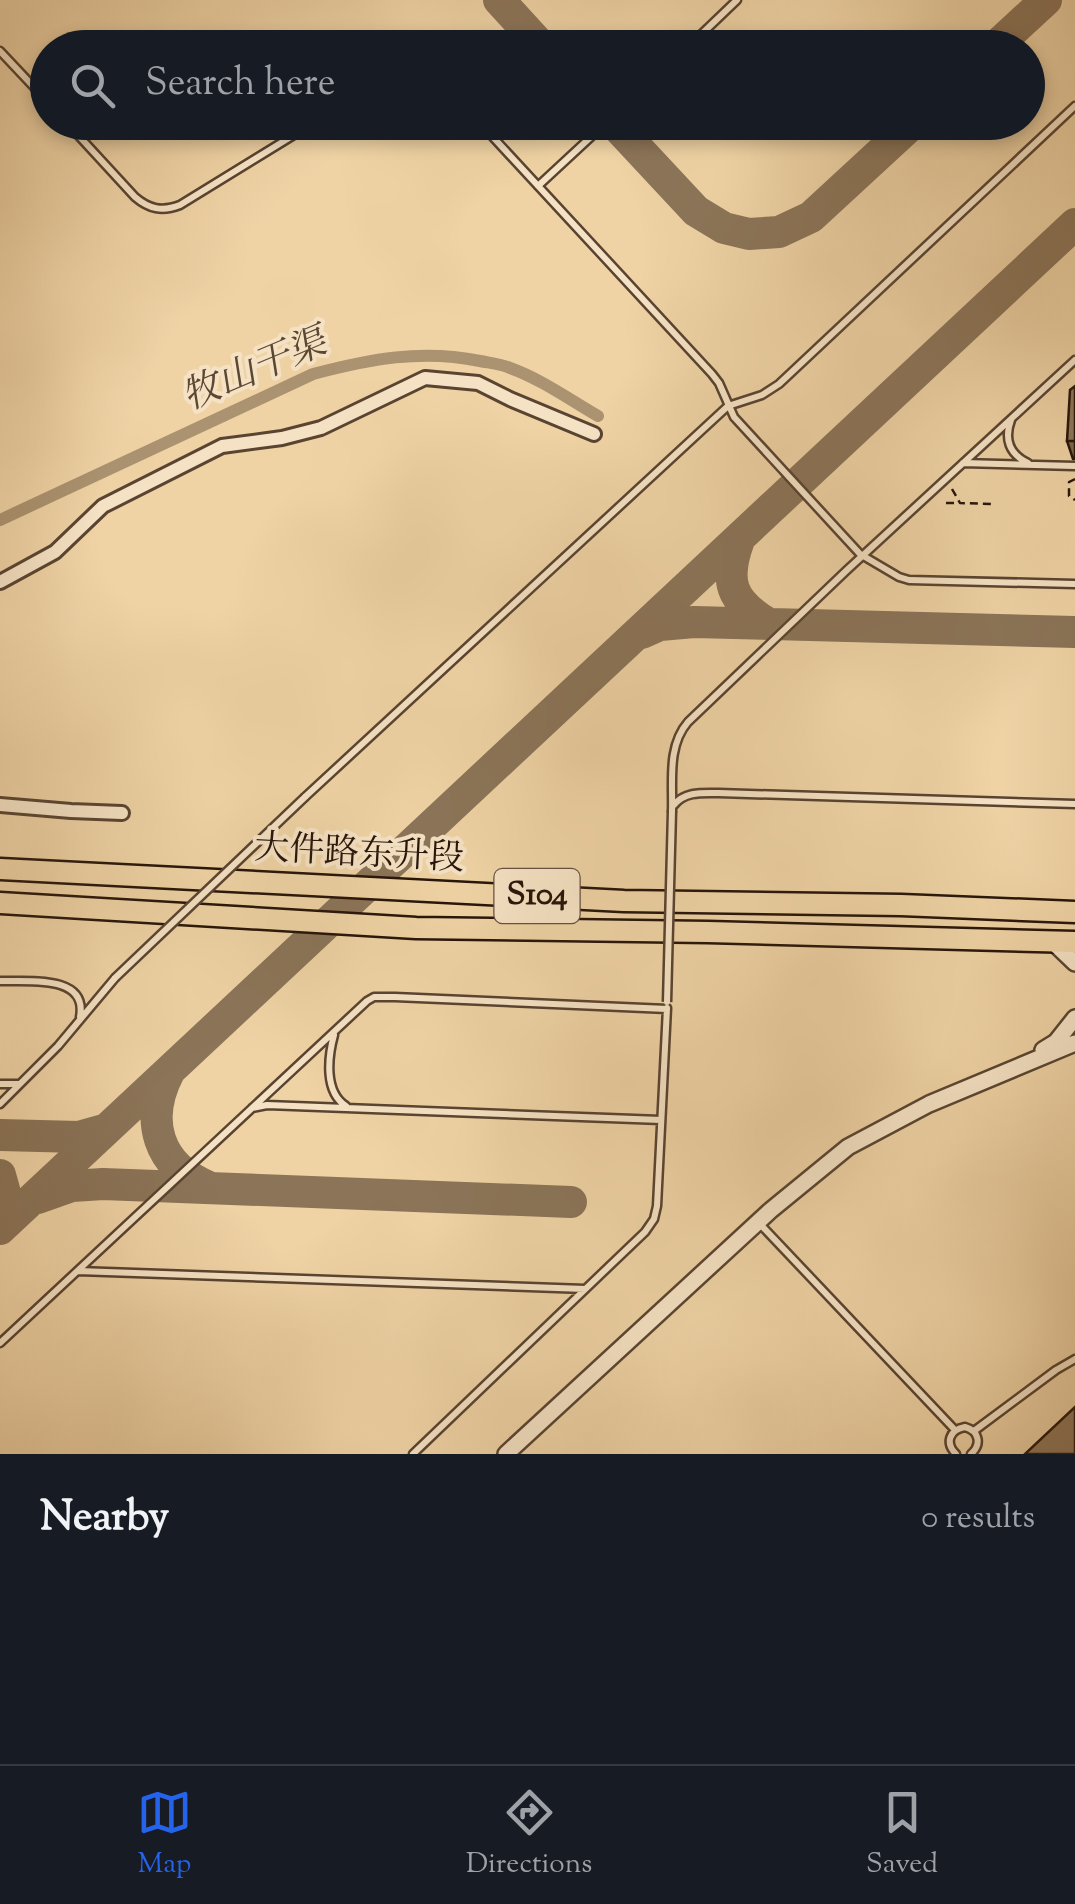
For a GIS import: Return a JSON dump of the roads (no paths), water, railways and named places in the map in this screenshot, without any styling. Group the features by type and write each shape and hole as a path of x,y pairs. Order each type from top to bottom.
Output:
{"main road":[{"name":"大件路东升段","path":"0,869 624,900 1075,912"},
{"name":"大件路东升段","path":"0,903 416,928 1075,942"}],"street":[{"path":"0,582 55,552 103,506 222,446 321,428 425,378 478,382 594,434"},
{"path":"0,804 122,812"},
{"path":"1051,940 1075,963"},
{"path":"998,1075 1056,1042 1075,1018"},
{"path":"506,1454 758,1222 848,1147 929,1104 1075,1043"}],"lane":[{"path":"706,30 737,0"},
{"path":"0,50 30,82"},
{"path":"1045,134 1075,106"},
{"path":"83,140 135,197 156,209 180,205 286,140"},
{"path":"496,140 712,374 728,406 752,438 862,556 909,580 1075,584"},
{"path":"538,186 587,140"},
{"path":"0,1104 78,1023 115,978 305,797 728,406 762,395 779,384 1039,140"},
{"path":"413,1454 645,1232 654,1219 658,1206 667,1006 674,751 681,730 1075,360"},
{"path":"1012,418 1009,446 1024,462 1039,465"},
{"path":"964,463 1075,466"},
{"path":"672,811 678,800 704,792 1075,804"},
{"path":"0,981 66,986 80,1001 78,1023"},
{"path":"0,1343 366,1001 374,998 667,1006"},
{"path":"316,1106 327,1093 330,1049 336,1029"},
{"path":"0,1084 21,1084"},
{"path":"327,1093 348,1107"},
{"path":"246,1111 267,1105 316,1106 662,1120"},
{"path":"758,1222 955,1430"},
{"path":"77,1271 585,1289"},
{"path":"974,1431 1075,1359"},
{"path":"953,1453 949,1443 955,1430 964,1427 974,1431"},
{"path":"971,1454 978,1444 974,1431"}],"waterway":[{"name":"牧山干渠","path":"0,520 313,374 375,360 437,356 499,365 533,378 598,416"}]}
